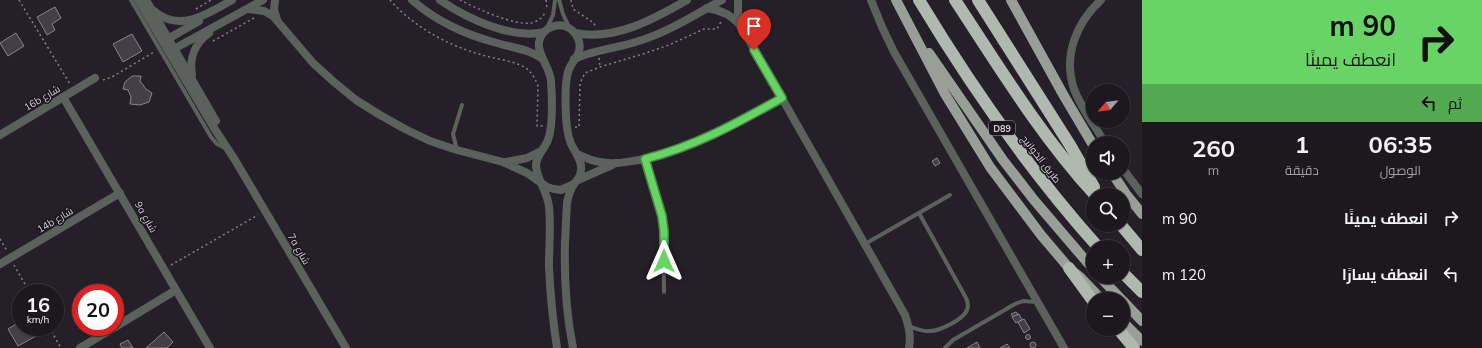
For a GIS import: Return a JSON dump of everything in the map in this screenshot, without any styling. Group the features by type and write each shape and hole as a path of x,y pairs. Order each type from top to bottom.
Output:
{"highway":[{"name":"طريق الخوانيج","path":"919,0 942,38 1004,130 1050,191 1092,240"},
{"name":"طريق الخوانيج","path":"955,0 1019,98 1047,137 1089,188"},
{"path":"978,0 1095,188"},
{"path":"1127,232 1142,250"},
{"path":"1069,268 1086,292"},
{"path":"1130,280 1142,292"},
{"path":"1124,336 1134,348"}],"main road":[{"path":"896,0 924,56 967,131 1015,201 1069,268 1080,277 1094,292"},
{"path":"1011,0 1088,136"},
{"path":"906,18 1003,160 1034,200 1086,261"},
{"path":"1117,180 1142,214"},
{"path":"1107,284 1114,292"},
{"path":"1130,308 1142,321"},
{"path":"1130,329 1142,341"}],"street":[{"name":"7a شارع","path":"138,0 172,50 228,149 346,348"},
{"name":"7a شارع","path":"146,0 166,40"},
{"path":"151,8 162,16 175,21 182,21 196,19 232,0"},
{"path":"172,50 263,0"},
{"path":"275,0 274,10 277,20"},
{"path":"412,0 437,18 458,30 486,40 530,51 544,59"},
{"path":"440,0 459,12 497,28 524,34 538,34 560,25 573,31 596,35 624,30 650,20 687,0"},
{"path":"574,60 592,52 613,48 657,35 722,0"},
{"path":"738,0 738,13 741,26"},
{"path":"871,0 894,52 1064,348"},
{"path":"1101,0 1087,14 1078,31 1073,42 1070,66 1074,90 1101,136"},
{"path":"707,8 725,13 741,26 905,316 909,326 909,348"},
{"path":"248,9 264,11 277,20 313,63 356,100 380,115 430,141 503,162 527,173 554,189 561,190 616,164 645,159 680,149 713,135 782,98"},
{"path":"166,40 198,22 214,10"},
{"path":"193,80 191,67 193,54 196,47 205,36 220,24"},
{"path":"545,31 539,42 539,48 551,80 550,126 548,139 536,164 536,170 548,198 549,278 557,348"},
{"path":"573,31 580,43 578,55 574,60 567,77 567,127 570,141 582,167 581,174 570,192 567,208 565,263 568,319 573,348"},
{"name":"7a شارع","path":"172,50 193,80 219,126 235,160"},
{"name":"16b شارع","path":"0,135 95,78"},
{"name":"9a شارع","path":"63,97 210,348"},
{"path":"503,162 519,161 542,152"},
{"path":"577,154 600,162 616,164"},
{"path":"1130,178 1142,194"},
{"name":"14b شارع","path":"0,264 120,193"},
{"path":"124,322 176,290"},
{"path":"80,348 100,336"}],"lane":[{"path":"131,0 212,139 216,144 228,149"},
{"path":"545,31 553,15 555,0"},
{"path":"559,0 563,14 573,31"},
{"path":"457,150 453,134 462,105"},
{"path":"645,159 663,223 664,292"},
{"path":"865,244 950,195"},
{"path":"909,326 924,331 936,331 961,318 968,309 966,298 919,213"},
{"path":"945,348 953,340 1015,304 1023,301 1037,302"}],"path":[{"path":"19,0 74,91"},
{"path":"193,11 211,0"},
{"path":"460,0 485,12 528,24 536,22 545,13 548,14 546,0"},
{"path":"563,14 573,9"},
{"path":"211,42 249,20 256,18"},
{"path":"95,78 99,80 108,79 159,50"},
{"path":"164,269 265,210"},
{"path":"0,239 25,284"},
{"path":"54,336 60,348"}],"building":[{"path":"55,7 61,18 52,24 55,30 47,35 37,17"},
{"path":"16,33 24,46 8,56 0,43"},
{"path":"132,34 142,51 123,62 113,44"},
{"path":"132,76 141,76 140,81 146,89 152,93 149,102 140,105 130,104 131,97 128,90 123,89 125,82"},
{"path":"937,158 940,163 935,166 932,161"},
{"path":"1016,312 1018,314 1013,317 1011,314"},
{"path":"1019,314 1022,320 1016,323 1012,317"},
{"path":"1024,319 1030,329 1024,333 1018,322"},
{"path":"12,327 12,336 8,329"},
{"path":"164,332 173,342 167,348 146,348"},
{"path":"1028,334 1031,337 1028,340 1025,337"},
{"path":"12,336 36,336 18,346"},
{"path":"128,340 133,348 122,348 120,344"},
{"path":"977,342 980,348 967,348"},
{"path":"1033,342 1036,345 1033,348 1030,345"},
{"path":"1007,344 1010,348 1000,348"}],"route":[{"path":"664,261 664,231 662,216 645,159 680,149 713,135 782,98 754,50"}]}
